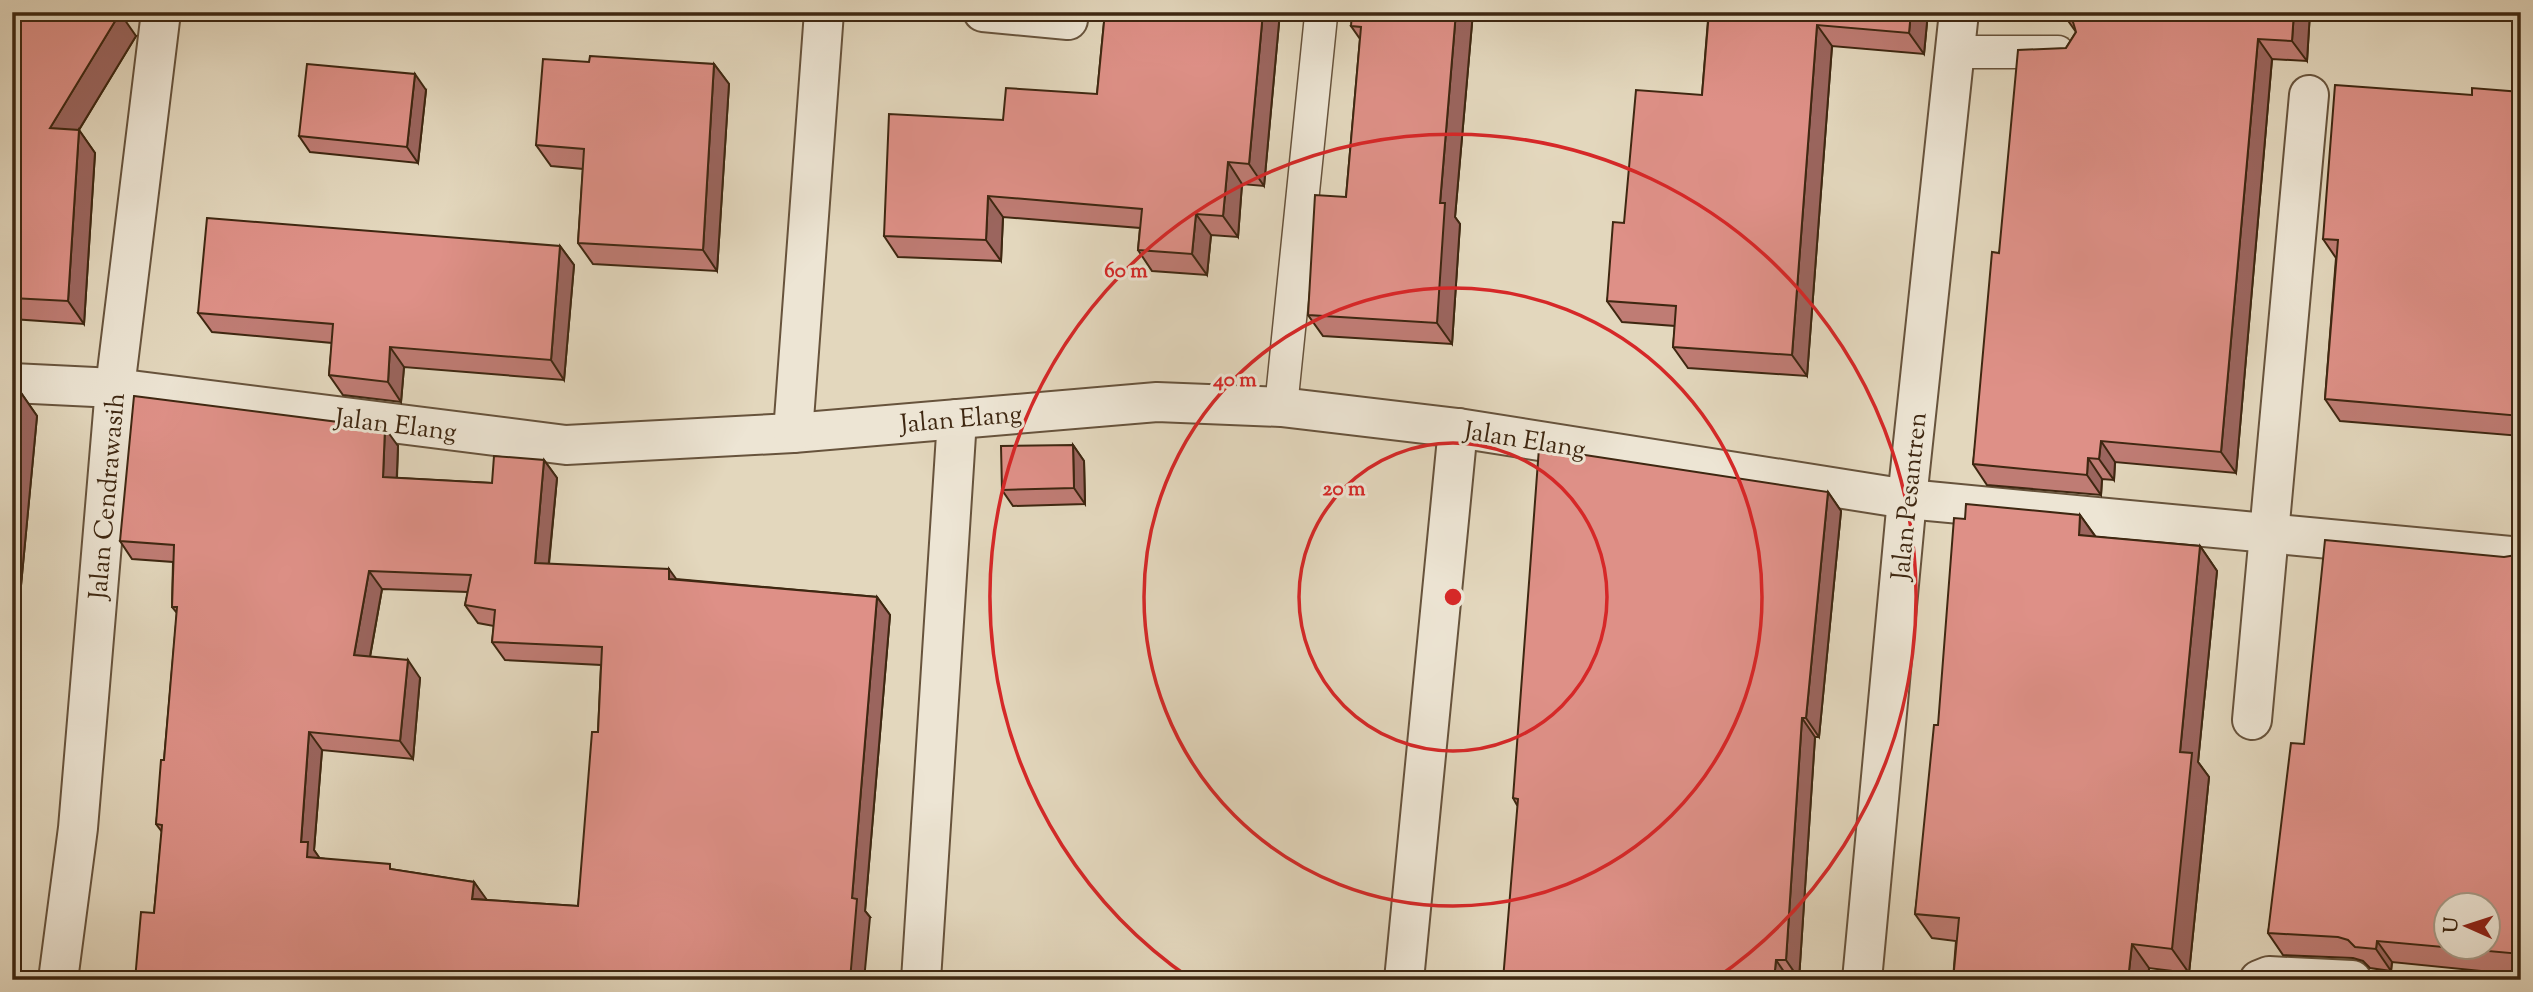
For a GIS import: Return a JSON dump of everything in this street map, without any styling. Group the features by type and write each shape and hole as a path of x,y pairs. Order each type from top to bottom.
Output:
{"street":[{"name":"Jalan Cendrawasih","path":"58,980 78,828 115,388 161,12"},
{"path":"793,433 824,12"},
{"path":"983,12 1068,20"},
{"name":"Jalan Pesantren","path":"1862,980 1907,499 1959,12"},
{"path":"2252,720 2267,531 2309,95"},
{"name":"Jalan Elang","path":"12,383 115,388 566,445 793,433 1157,402 1281,407 1458,428 1907,499 2521,557"},
{"path":"921,980 957,419"},
{"path":"1404,980 1458,428"},
{"path":"2259,980 2269,976 2351,980"}],"lane":[{"path":"1281,407 1321,16"},
{"path":"1955,52 2072,52"}],"building":[{"path":"12,12 120,13 50,128 79,130 68,301 12,298"},
{"path":"1105,12 1263,12 1249,164 1228,162 1223,216 1196,214 1192,254 1138,250 1142,209 988,196 986,240 884,236 889,114 1003,120 1006,88 1097,94"},
{"path":"1352,12 1456,12 1440,203 1445,203 1437,323 1308,315 1315,195 1346,197 1361,27 1351,26"},
{"path":"1709,12 1911,12 1909,33 1817,25 1792,355 1673,347 1676,306 1607,301 1613,222 1624,223 1636,90 1702,95"},
{"path":"2064,12 2294,12 2292,41 2258,39 2221,452 2101,441 2099,459 2088,458 2087,475 1973,464 1992,252 1999,253 2018,50 2066,48 2076,32 2073,22"},
{"path":"590,56 714,64 703,250 578,243 584,149 536,145 543,59 589,62"},
{"path":"307,64 415,74 407,147 299,136"},
{"path":"2335,85 2472,95 2472,88 2521,92 2521,416 2325,399 2338,240 2323,239"},
{"path":"207,218 560,246 551,360 390,347 388,382 329,375 333,324 198,313"},
{"path":"12,389 19,390 12,464"},
{"path":"134,396 385,428 383,477 492,483 494,456 544,460 535,563 669,569 669,579 877,597 852,898 857,899 850,980 135,980 141,912 154,913 162,825 156,824 177,607 172,607 174,545 120,541","holes":["369,571 471,575 465,605 495,610 492,642 602,647 598,732 592,732 578,906 472,899 474,882 390,869 390,864 307,857 308,842 301,842 309,732 400,741 408,660 354,655"]},
{"path":"1073,445 1074,488 1002,490 1001,446"},
{"path":"1539,448 1828,492 1806,718 1802,718 1786,960 1776,960 1774,980 1503,980 1518,799 1513,798"},
{"path":"1966,504 2080,515 2079,535 2200,546 2180,752 2192,753 2172,949 2132,944 2128,980 1953,980 1959,918 1915,914 1934,725 1938,725 1954,518 1965,519"},
{"path":"2325,540 2504,557 2516,555 2521,549 2521,954 2502,952 2502,890 2432,890 2432,946 2377,941 2376,949 2355,947 2348,940 2338,937 2268,933 2291,743 2304,744"}]}
